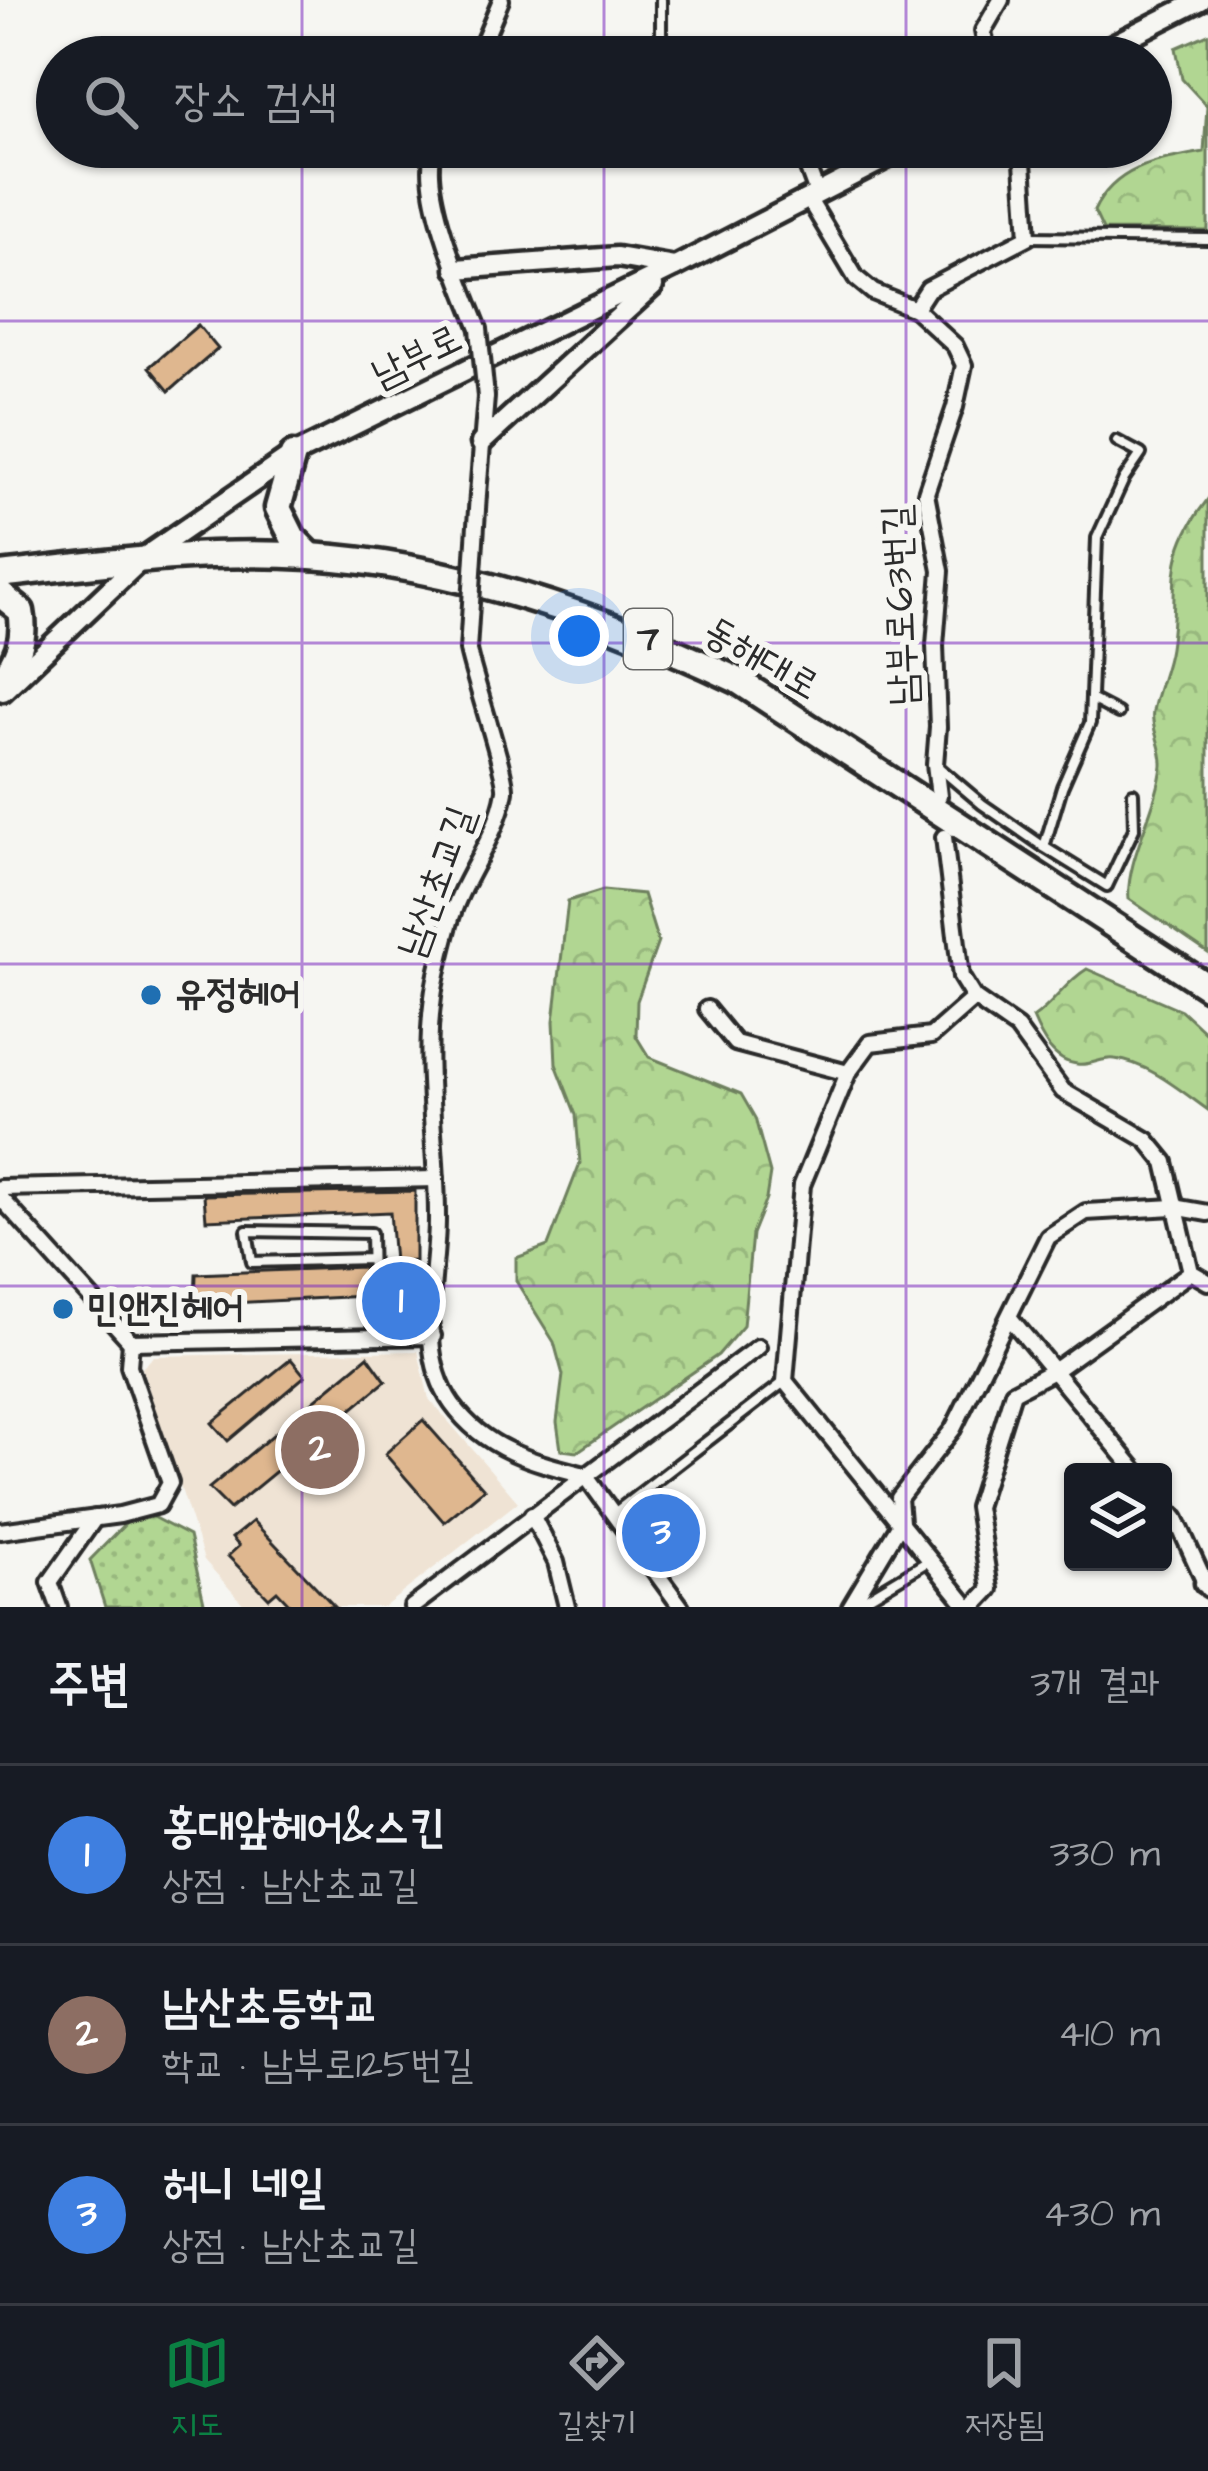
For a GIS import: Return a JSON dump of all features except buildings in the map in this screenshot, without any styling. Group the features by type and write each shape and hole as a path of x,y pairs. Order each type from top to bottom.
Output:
{"main road":[{"path":"293,455 278,508 293,538 310,556"},
{"name":"동해대로","path":"0,575 143,558 310,556 457,576 659,643 737,680 1208,987"},
{"path":"0,594 21,611 25,629 0,690"}],"street":[{"path":"490,36 501,0"},
{"path":"984,36 1000,0"},
{"path":"1130,36 1201,0"},
{"name":"남산초교길","path":"432,168 438,214 479,329 486,397 468,650 506,786 491,834 451,918 433,998 430,1101 437,1220 430,1316 439,1375 450,1402 475,1430 517,1458 585,1475"},
{"name":"남부로63번길","path":"805,168 812,195 856,278 873,292 915,309 955,346 964,365 956,407 926,493 941,571 934,645 939,796"},
{"name":"남부로","path":"0,690 143,558 293,455 866,168"},
{"path":"915,309 928,290 1028,237 1023,168"},
{"path":"456,269 617,257 675,267"},
{"path":"481,443 675,267"},
{"path":"944,837 961,977 974,998 1017,1028 1063,1091 1147,1140 1165,1162 1190,1272 1208,1282"},
{"path":"974,998 932,1036 870,1042 848,1072 802,1185 785,1381 970,1607 990,1589 977,1507 1013,1393 1054,1370 1190,1272"},
{"path":"707,1009 735,1043 848,1072"},
{"path":"0,1193 436,1179"},
{"path":"0,1193 131,1342 129,1366 170,1483 158,1505 0,1531"},
{"path":"851,1607 901,1522 899,1498 952,1429 1048,1238 1086,1212 1174,1207 1208,1213"},
{"path":"1010,1318 1130,1463"},
{"path":"131,1342 433,1336"},
{"path":"412,1607 758,1347"},
{"path":"585,1475 681,1607"},
{"path":"1172,1514 1207,1585"},
{"path":"532,1515 556,1562 568,1607"},
{"path":"59,1607 50,1582 95,1518"}],"lane":[{"path":"661,0 661,36"},
{"path":"1028,237 1208,239"},
{"path":"1044,847 1061,788 1090,723 1097,538 1141,454 1117,441"},
{"path":"1091,699 1118,713"},
{"path":"935,764 982,804 1107,886 1134,829 1133,793"},
{"path":"371,1259 252,1262 248,1231 371,1233 374,1337"},
{"path":"613,1514 785,1381"},
{"path":"851,1607 932,1560"}],"shaded area":[{"path":"418,1351 429,1399 518,1502 384,1607 246,1607 204,1560 142,1368 154,1356"}],"green space":[{"path":"1208,34 1208,231 1103,230 1094,211 1114,184 1140,168 1172,168 1172,159 1204,152 1207,106 1182,79 1176,48"},
{"path":"1208,499 1208,953 1129,899 1129,884 1162,765 1153,711 1170,648 1178,555"},
{"path":"603,890 643,894 658,942 637,1001 636,1036 649,1057 741,1094 755,1118 770,1173 752,1234 743,1326 718,1355 577,1452 561,1450 557,1422 563,1375 554,1342 516,1281 516,1258 548,1246 580,1163 576,1115 556,1064 554,1021 568,901"},
{"path":"1087,969 1181,1010 1208,1035 1208,1110 1140,1066 1110,1059 1077,1064 1061,1059 1049,1047 1033,1018"},
{"path":"139,1510 189,1536 205,1607 105,1607 90,1560"}],"place":[{"name":"유정헤어","path":"151,995"},
{"name":"홍대앞헤어&스킨","path":"401,1301"},
{"name":"민앤진헤어","path":"63,1309"},
{"name":"남산초등학교","path":"320,1450"},
{"name":"허니 네일","path":"661,1533"}]}
